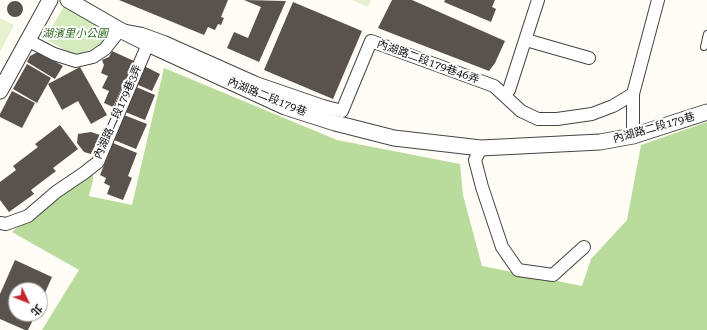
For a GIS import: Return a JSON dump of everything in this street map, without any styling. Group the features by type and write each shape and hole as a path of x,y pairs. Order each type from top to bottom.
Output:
{"street":[{"path":"0,91 50,0"},
{"name":"內湖路二段179巷","path":"68,0 120,30 148,44 286,107 335,123 394,138 481,148 600,142 633,136 707,112"},
{"path":"504,95 509,90 538,0"},
{"path":"633,136 632,94 658,0"},
{"path":"27,40 54,54 76,61 93,57 105,49 120,30"},
{"name":"內湖路二段179巷46弄","path":"120,30 150,36 256,83 342,111 371,41 494,86 521,111 538,119 557,119 592,114 613,106 632,94"},
{"path":"526,40 589,58"},
{"name":"內湖路二段179巷3弄","path":"0,223 6,224 28,216 56,192 84,174 98,162 148,44"},
{"path":"481,148 475,160 482,187 502,247 518,270 553,275 584,247"}],"lane":[{"path":"704,47 707,34"}],"green space":[{"path":"352,0 371,0 368,7"},
{"name":"湖濱里小公園","path":"64,6 111,32 104,42 92,49 74,55 45,39"},
{"path":"0,18 14,25 0,52"},
{"path":"164,68 337,140 460,164 463,195 482,266 582,286 591,259 627,220 641,145 707,122 707,330 42,330 79,270 12,232 64,189 93,172 93,180 89,196 132,205"}],"building":[{"path":"119,0 228,0 221,17 224,18 221,25 218,24 215,30 208,27 204,35"},
{"path":"244,0 286,1 259,62 227,48 234,32 248,38 261,7"},
{"path":"392,0 412,0 505,41 495,63 489,71 378,28"},
{"path":"445,0 495,0 492,7 496,9 491,22 444,2"},
{"path":"15,1 21,3 23,9 21,15 15,17 9,15 7,9 9,3"},
{"path":"293,2 362,31 333,99 264,70"},
{"path":"112,51 134,61 113,107 104,103 109,91 102,88 108,76 101,73 104,65 102,60 109,57"},
{"path":"38,52 63,66 55,79 27,62 30,56"},
{"path":"27,64 51,78 37,103 13,89"},
{"path":"144,66 160,74 152,91 136,84"},
{"path":"80,67 107,115 91,124 78,101 62,110 48,84"},
{"path":"134,86 155,95 145,120 123,111"},
{"path":"12,91 35,103 22,128 0,117 0,114"},
{"path":"124,115 147,124 136,149 114,140"},
{"path":"60,125 78,149 53,168 56,171 31,190 34,194 9,212 0,200 0,182 16,170 13,166 38,147 35,144"},
{"path":"91,132 100,135 91,154 84,152 77,143 78,134"},
{"path":"113,143 137,153 128,176 132,178 123,200 107,194 110,186 104,183 106,178 100,175"},
{"path":"15,260 52,277 48,286 48,282 8,282 8,322 32,322 28,330 0,319 0,294"}]}
